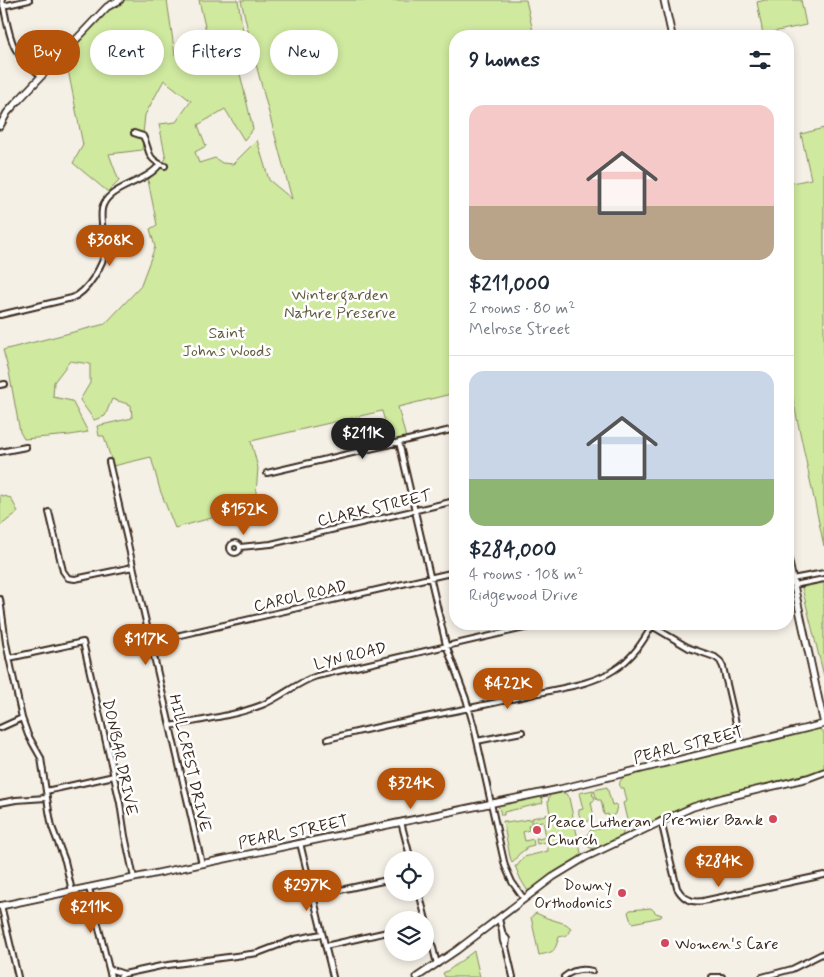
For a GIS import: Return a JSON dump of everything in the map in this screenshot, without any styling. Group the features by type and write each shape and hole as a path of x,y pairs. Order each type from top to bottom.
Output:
{"street":[{"path":"2,0 15,49 41,76"},
{"path":"4,6 29,0"},
{"path":"0,126 14,106 41,76 107,7 120,0"},
{"path":"664,0 671,30"},
{"path":"134,132 142,136 150,155 165,166"},
{"path":"0,315 72,298 82,293 101,264 105,254 102,214 106,200 119,190 150,174 160,164"},
{"path":"267,473 449,430"},
{"path":"400,442 446,645 466,699 492,803 505,866 512,882 524,900"},
{"path":"0,452 26,447"},
{"name":"HILLCREST DRIVE","path":"109,462 202,864"},
{"name":"CLARK STREET","path":"240,547 271,544 449,502"},
{"path":"49,512 63,571 68,578 75,579 133,567"},
{"name":"CAROL ROAD","path":"150,642 449,573"},
{"path":"794,581 824,573"},
{"path":"794,582 824,579"},
{"path":"794,591 824,724"},
{"path":"0,599 3,630 22,718 28,735 41,758 52,827 62,852 72,891"},
{"name":"LYN ROAD","path":"170,726 256,707 272,700 304,680 317,676 515,630"},
{"path":"328,739 581,683 607,675 631,657 649,630"},
{"path":"659,630 680,644 715,657 720,661 741,745"},
{"name":"DONBAR DRIVE","path":"9,658 83,642 120,803 134,878"},
{"path":"0,728 22,718"},
{"name":"PEARL STREET","path":"0,905 89,888 570,786 824,724"},
{"path":"477,741 522,732"},
{"path":"417,977 570,866 586,857 661,821 707,802 808,778 824,772"},
{"path":"46,791 114,776"},
{"path":"0,803 46,798"},
{"path":"661,821 677,888 682,896 691,901 703,902 824,875"},
{"path":"401,822 409,851"},
{"path":"300,843 332,977"},
{"path":"312,896 384,881"},
{"path":"89,888 111,977"},
{"path":"0,905 18,977"},
{"path":"499,919 503,934 502,942 506,947 513,977"},
{"path":"325,946 384,933"},
{"path":"120,977 124,974 161,966 258,953 295,939 322,934"},
{"path":"434,953 437,964"},
{"path":"762,977 792,969 824,953"},
{"path":"110,969 124,974"},
{"path":"564,977 575,970 592,971"},
{"path":"712,977 722,977"}],"green space":[{"name":"Wintergarden Nature Preserve","path":"122,0 167,0 174,48 174,75 240,75 253,129 244,140 225,109 198,125 206,146 195,152 199,163 215,158 222,163 233,164 257,140 269,180 292,199 259,75 260,30 248,30 241,0 526,0 533,30 449,30 449,394 398,407 406,438 390,441 382,411 251,441 258,468 255,506 175,528 160,490 151,457 113,466 104,436 99,436 97,426 132,418 131,405 112,399 105,416 94,420 80,400 90,383 90,364 70,361 54,382 53,397 72,401 88,432 24,439 20,432 3,350 105,324 140,287 155,247 150,229 157,225 148,180 165,163 163,162 166,159 159,124 176,122 191,101 164,80 145,115 143,134 133,130 133,136 143,140 142,150 109,154 119,181 108,192 73,163 83,145 69,75 80,75 80,39 104,14"},
{"name":"Wintergarden Nature Preserve","path":"199,0 238,0 243,30 206,30"},
{"path":"765,0 801,0 806,25 782,30 762,30 757,2"},
{"path":"824,128 824,546 794,404 794,183 811,179 801,134"},
{"path":"0,495 11,498 18,512 0,526"},
{"path":"824,571 824,676 799,576"},
{"path":"821,729 824,733 824,768 783,782 703,801 675,811 638,829 634,829 628,824 623,803 627,801 624,788 620,788 620,781 625,776"},
{"path":"607,787 612,805 615,804 617,806 615,814 609,818 608,814 604,815 601,800 597,800 594,790"},
{"path":"593,790 592,795 595,800 591,802 594,817 590,818 590,821 585,821 579,815 579,810 583,809 579,793"},
{"path":"559,791 566,794 569,798 581,853 579,858 569,863 540,885 527,890 515,866 524,857 548,851 547,842 537,844 536,838 546,837 543,821 535,822 536,828 534,828 532,818 550,814 548,802 550,793"},
{"path":"540,795 543,803 504,812 504,815 501,815 499,805"},
{"path":"531,819 531,825 528,826 529,830 523,832 525,841 533,839 534,845 526,847 512,862 503,821 506,821 506,823"},
{"path":"620,824 623,828 621,838 594,849 588,846 586,836 591,830 610,827 610,825"},
{"path":"651,908 656,913 662,915 661,917 633,923 630,919 628,912 630,910"},
{"path":"536,913 566,924 571,928 567,935 559,937 553,951 539,955 531,917"},
{"path":"474,951 480,977 445,977 443,973"}],"place":[{"name":"Premier Bank","path":"773,819"},
{"name":"Peace Lutheran Church","path":"537,830"},
{"name":"Downy Orthodonics","path":"622,893"},
{"name":"Women's Care","path":"665,943"}],"park label":[{"name":"Saint Johns Woods","path":"227,341"}]}
